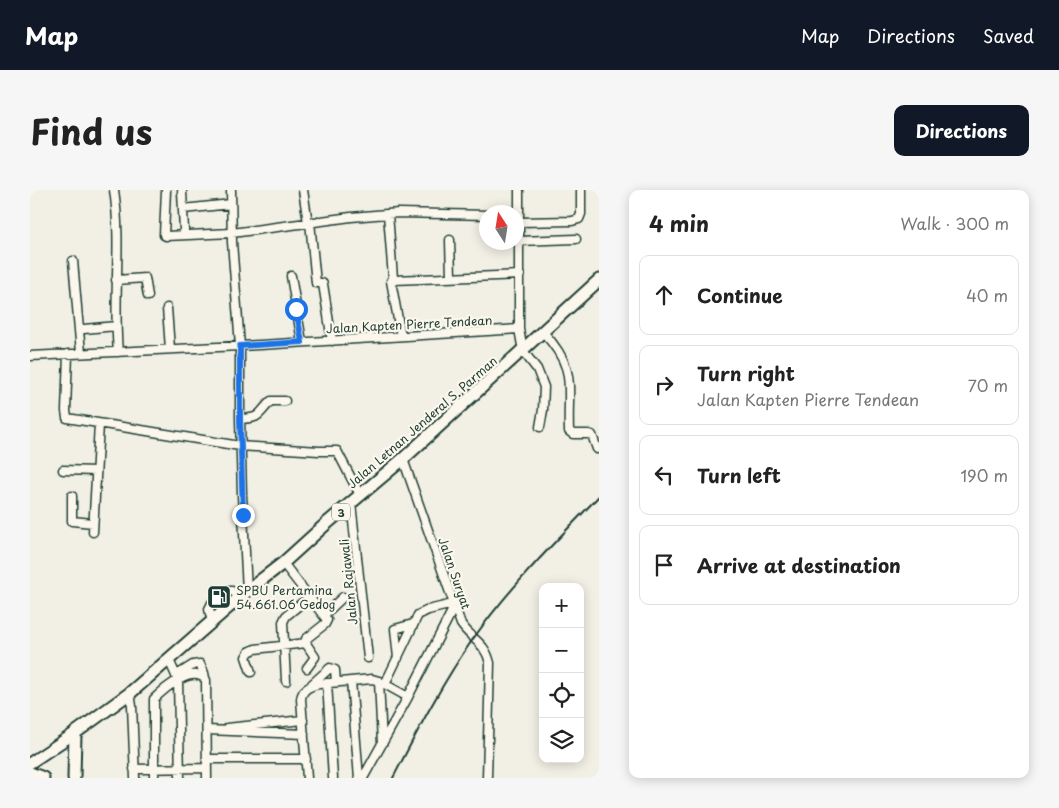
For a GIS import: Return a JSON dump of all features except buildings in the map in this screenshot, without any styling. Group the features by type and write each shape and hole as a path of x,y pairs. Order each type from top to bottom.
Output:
{"highway":[{"name":"Jalan Letnan Jenderal S. Parman","path":"75,734 130,694 170,661 244,594 283,563 403,459 599,280"},
{"path":"74,778 75,734"},
{"path":"30,773 43,778"}],"main road":[{"path":"30,763 75,734"}],"street":[{"path":"114,190 117,224 116,326 118,352"},
{"path":"166,190 164,235 166,236 232,233 342,218 388,214 425,212 479,215"},
{"path":"226,591 244,594 240,446 240,346 231,190"},
{"path":"303,190 316,283 323,284 332,341"},
{"path":"518,205 519,190"},
{"path":"524,218 572,221 579,218 581,214 581,190"},
{"path":"182,192 184,230"},
{"path":"183,209 231,204"},
{"path":"388,214 393,278 391,282 401,336"},
{"path":"524,240 576,239"},
{"path":"450,240 451,277"},
{"path":"519,250 519,329 523,351 537,369 544,387 540,427"},
{"path":"73,261 81,353"},
{"path":"393,278 396,280 520,275"},
{"path":"291,276 302,342"},
{"path":"116,280 145,278 148,296"},
{"path":"167,308 170,349"},
{"path":"84,329 116,326"},
{"name":"Jalan Kapten Pierre Tendean","path":"30,356 332,341 519,329"},
{"path":"543,332 556,347 567,366 569,379 569,431 573,434 592,435 597,449"},
{"path":"68,354 67,418 240,446"},
{"path":"240,419 254,418 271,401 285,400"},
{"path":"93,532 99,424"},
{"name":"Jalan Rajawali","path":"240,446 338,452 355,499 368,658"},
{"name":"Jalan Suryat","path":"403,459 461,624 484,647 490,663 487,778"},
{"path":"63,470 96,471"},
{"path":"72,496 72,522 93,523"},
{"path":"283,563 308,598 327,620 325,624 306,639 306,643"},
{"path":"324,615 343,597"},
{"path":"286,681 283,622 286,616 308,598"},
{"path":"212,603 209,609 212,622"},
{"path":"382,744 382,682 398,658 418,615 422,612 454,605"},
{"path":"363,778 408,696 454,605"},
{"path":"398,658 395,629 413,624"},
{"path":"251,672 246,657 249,652 255,649 306,643"},
{"path":"306,643 316,657 307,668"},
{"path":"170,661 177,675 180,778"},
{"path":"154,778 153,702 177,675 193,665 200,664 205,678 207,778"},
{"path":"307,778 302,695 330,668 335,670 336,682"},
{"path":"177,675 193,675 205,678"},
{"path":"310,686 372,679 382,682 408,696"},
{"path":"351,681 359,778"},
{"path":"327,683 333,778"},
{"path":"130,694 135,778"},
{"path":"223,730 229,727 303,720"},
{"path":"207,730 304,734"},
{"path":"207,759 306,759"},
{"path":"134,769 206,768"}],"tunnel":[{"path":"212,603 226,591"}],"railway":[{"path":"393,778 441,690 473,639 518,583 599,496"}],"place":[{"name":"SPBU Pertamina 54.661.06 Gedog","path":"219,597"}],"route":[{"path":"243,515 240,346 302,342 296,309"}]}
